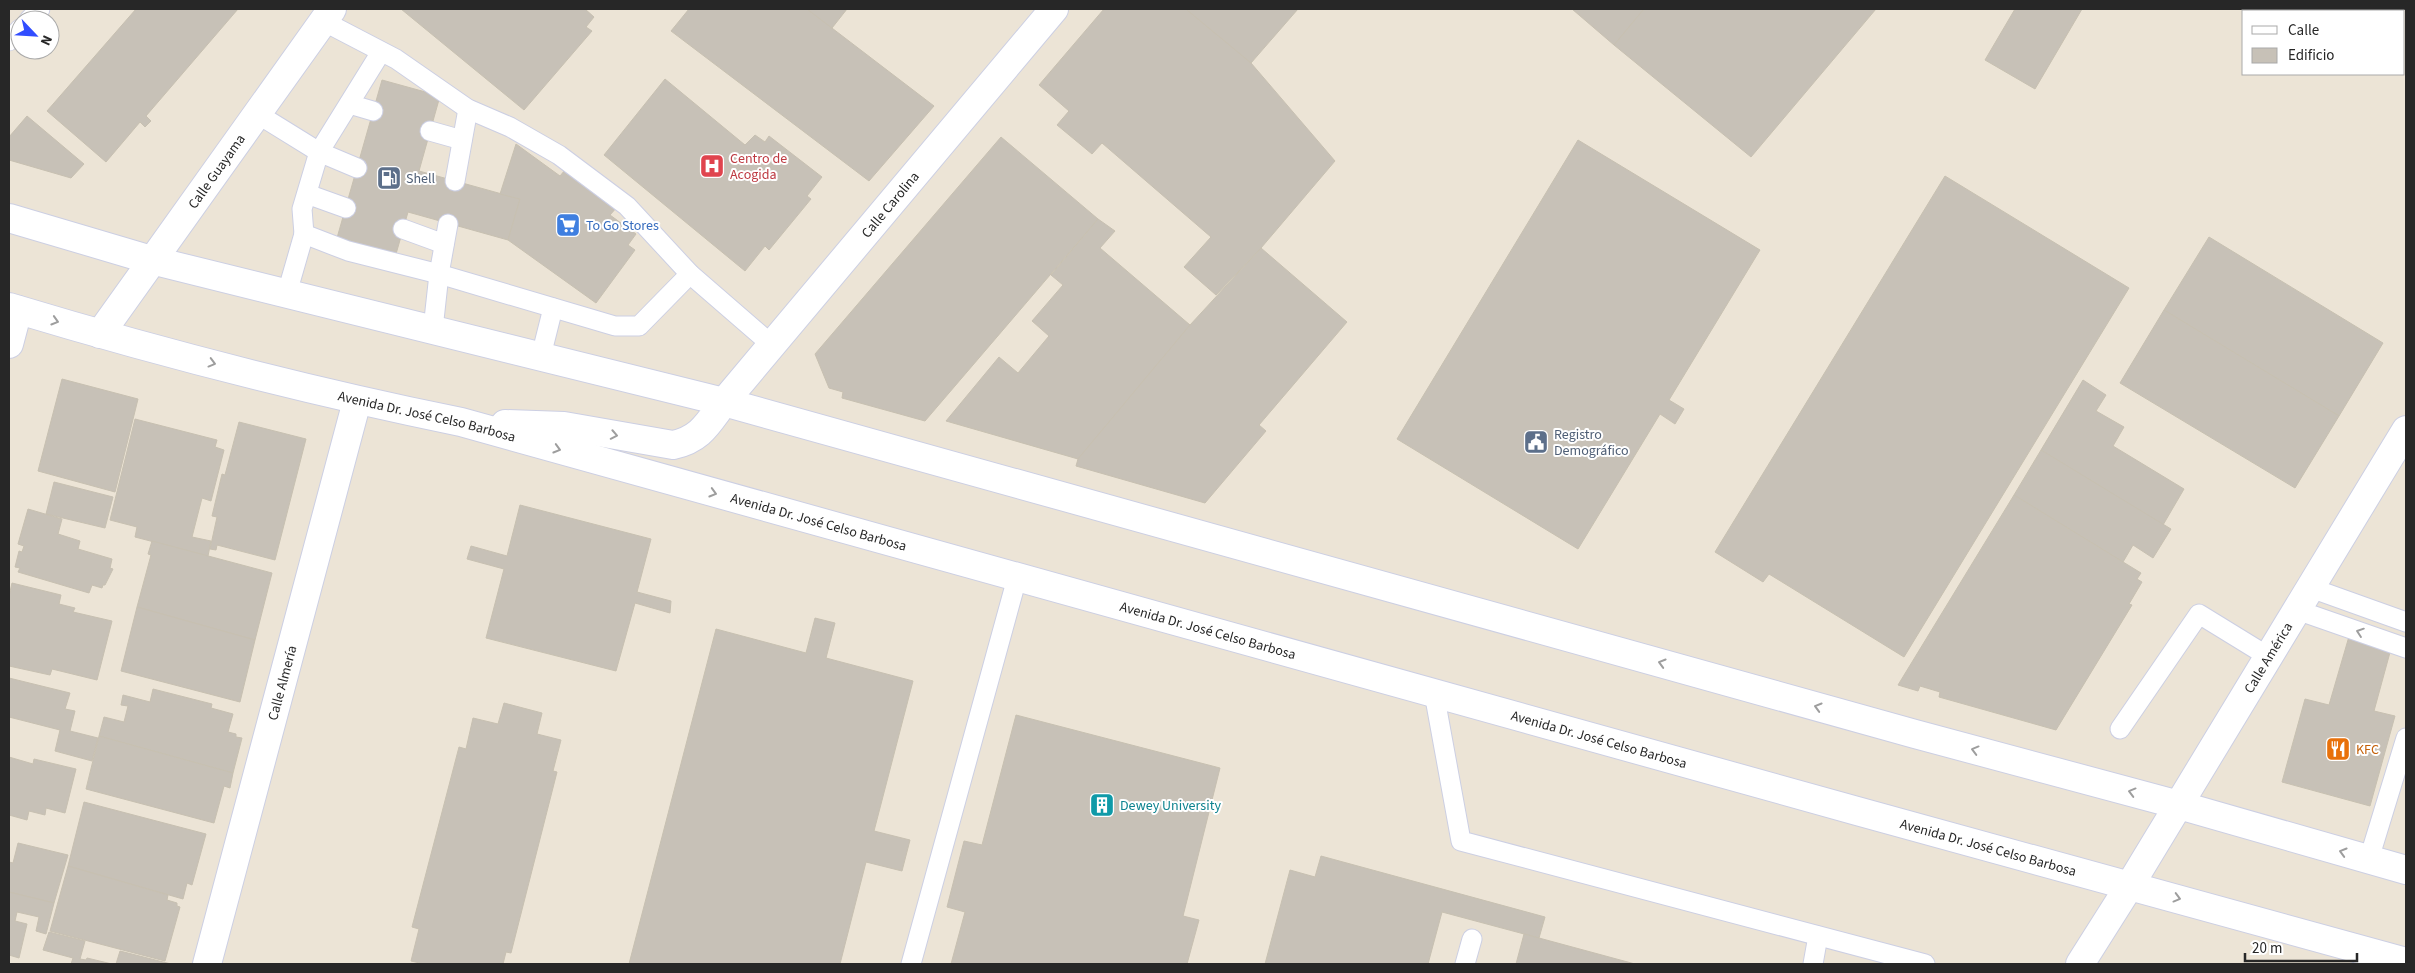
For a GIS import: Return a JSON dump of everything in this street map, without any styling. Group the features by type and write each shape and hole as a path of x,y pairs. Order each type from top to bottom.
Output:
{"main road":[{"name":"Calle Carolina","path":"461,422 564,426 673,446 698,436 724,402 1054,9"},
{"name":"Calle Guayama","path":"100,334 327,15"},
{"path":"9,218 151,260 724,402 1906,731 2179,805 2406,870"},
{"path":"9,344 13,308"},
{"name":"Avenida Dr. José Celso Barbosa","path":"13,308 100,334 357,401 461,422 1017,578 2406,962"},
{"name":"Calle Almería","path":"207,964 357,401"},
{"name":"Calle América","path":"2080,964 2304,599 2396,468 2406,430"}],"lane":[{"path":"327,15 381,52 396,59 468,109 510,127 559,155 627,206 690,274 772,345"},
{"path":"287,293 304,234 302,209 319,152 381,52"},
{"path":"349,104 373,111"},
{"path":"455,181 468,109"},
{"path":"256,114 319,152 357,168"},
{"path":"430,131 462,140"},
{"path":"307,194 346,208"},
{"path":"432,329 438,274 448,224"},
{"path":"403,228 444,244"},
{"path":"304,234 348,251 438,274 615,326 639,326 690,274"},
{"path":"541,356 553,308"},
{"path":"911,964 1017,578"},
{"path":"2304,599 2406,622"},
{"path":"2304,599 2406,648"},
{"path":"2120,728 2199,614 2269,657"},
{"path":"1434,693 1461,841 1925,964"},
{"path":"2369,859 2406,738"},
{"path":"1813,964 1818,936"},
{"path":"1465,964 1472,939"}],"building":[{"path":"136,9 238,9 146,116 151,121 145,127 140,122 106,162 47,111"},
{"path":"401,9 585,9 594,17 586,27 592,31 524,110"},
{"path":"689,9 807,9 934,106 869,181 671,31"},
{"path":"807,9 847,9 832,28"},
{"path":"1104,9 1186,9 1251,63 1335,161 1261,248 1216,295 1184,267 1211,237 1102,143 1092,154 1057,125 1069,111 1039,85"},
{"path":"1186,9 1298,9 1251,63"},
{"path":"1572,9 1644,9 1614,45"},
{"path":"1644,9 1876,9 1751,157 1614,45"},
{"path":"2015,9 2082,9 2035,89 1985,60"},
{"name":"Centro de Acogida","path":"665,79 745,145 755,135 765,142 769,136 822,177 807,196 811,199 769,250 765,246 745,271 604,155"},
{"path":"382,80 440,96 419,171 520,199 508,240 408,212 396,254 337,238"},
{"path":"27,116 84,164 71,178 9,160 9,137"},
{"path":"1001,137 1098,219 925,421 842,398 843,392 829,388 815,354"},
{"path":"1578,140 1760,250 1669,400 1684,409 1675,424 1660,414 1578,549 1397,439"},
{"name":"To Go Stores","path":"516,144 560,176 565,170 617,207 610,215 636,234 628,245 635,250 596,303 508,240 520,199 500,194"},
{"path":"1945,176 2129,288 1904,657 1769,574 1763,582 1715,552"},
{"path":"1098,219 1115,231 1100,248 1190,325 1078,459 946,421 999,357 1018,373 1049,336 1032,321 1063,285 1051,275"},
{"path":"2209,237 2383,343 2339,416 2164,310"},
{"path":"1261,248 1347,322 1259,425 1266,431 1205,503 1076,466 1078,459 1190,325"},
{"path":"2164,310 2339,416 2295,488 2120,383"},
{"path":"62,379 138,399 115,492 38,471"},
{"path":"2083,380 2106,395 2096,411 2124,427 2113,446 2184,489 2163,525 2041,450"},
{"path":"135,419 217,440 215,447 224,450 211,501 202,498 192,537 211,541 208,556 135,537 137,527 110,520"},
{"path":"239,422 306,439 275,560 217,545 216,550 210,549 217,517 212,516 222,474 225,475"},
{"path":"2041,450 2171,529 2153,558 2133,545 2123,562 2014,495"},
{"path":"54,482 113,497 105,528 46,514"},
{"path":"2014,495 2141,573 2137,579 2142,582 2129,604 2132,605 2056,730 1939,697 1940,692 1920,686 1918,691 1898,685"},
{"path":"520,505 651,539 637,592 671,601 670,613 635,603 616,671 486,638 504,569 467,559 471,546 507,556"},
{"path":"28,509 62,519 58,534 80,541 78,549 112,559 110,568 113,569 102,588 92,585 89,593 18,572 20,568 15,567 19,551 22,552 24,546 18,544"},
{"path":"152,541 272,573 255,640 137,607 151,555 148,554"},
{"path":"12,583 61,595 59,604 75,608 73,612 112,621 97,680 52,669 50,675 9,666 9,596"},
{"path":"137,607 255,640 240,702 121,671"},
{"path":"815,618 835,623 826,658 913,681 874,831 910,840 902,871 866,862 840,964 629,964 716,629 806,653"},
{"name":"KFC","path":"2350,633 2392,645 2374,711 2395,716 2370,806 2282,782 2305,699 2329,705"},
{"path":"9,678 70,693 65,709 75,711 70,731 98,738 92,761 55,751 60,730 9,717"},
{"path":"153,689 212,704 211,708 233,714 228,732 242,738 233,773 99,736 104,717 124,722 128,706 121,705 123,695 150,702"},
{"path":"504,703 542,713 537,734 561,740 553,771 557,772 511,953 506,952 503,964 424,964 411,961 419,929 412,927 459,747 466,749 473,718 498,724"},
{"name":"Dewey University","path":"1016,715 1220,768 1183,916 1199,920 1187,964 951,964 965,912 947,907 964,841 982,845"},
{"path":"99,736 233,773 230,788 224,786 214,823 86,789"},
{"path":"9,757 33,764 34,759 76,769 65,813 46,808 45,815 29,811 27,820 9,815"},
{"path":"84,802 206,834 192,885 187,883 183,899 68,866"},
{"path":"18,843 68,855 54,903 9,892 9,862 13,863"},
{"path":"1321,856 1545,917 1539,938 1442,912 1428,964 1265,964 1290,870 1315,877"},
{"path":"68,866 168,895 167,900 177,903 177,906 180,907 165,961 50,931"},
{"path":"9,892 54,903 46,934 36,931 39,917 17,912 15,921 27,924 19,958 9,955"},
{"path":"49,932 85,941 80,959 86,960 87,958 112,964 71,964 73,958 43,950"},
{"path":"1524,934 1539,938 1635,964 1516,964"},
{"path":"120,951 171,964 116,964"}],"place":[{"name":"Centro de Acogida","path":"712,166"},
{"name":"Shell","path":"389,178"},
{"name":"To Go Stores","path":"568,225"},
{"name":"Registro Demográfico","path":"1536,442"},
{"name":"KFC","path":"2338,749"},
{"name":"Dewey University","path":"1102,805"}]}
